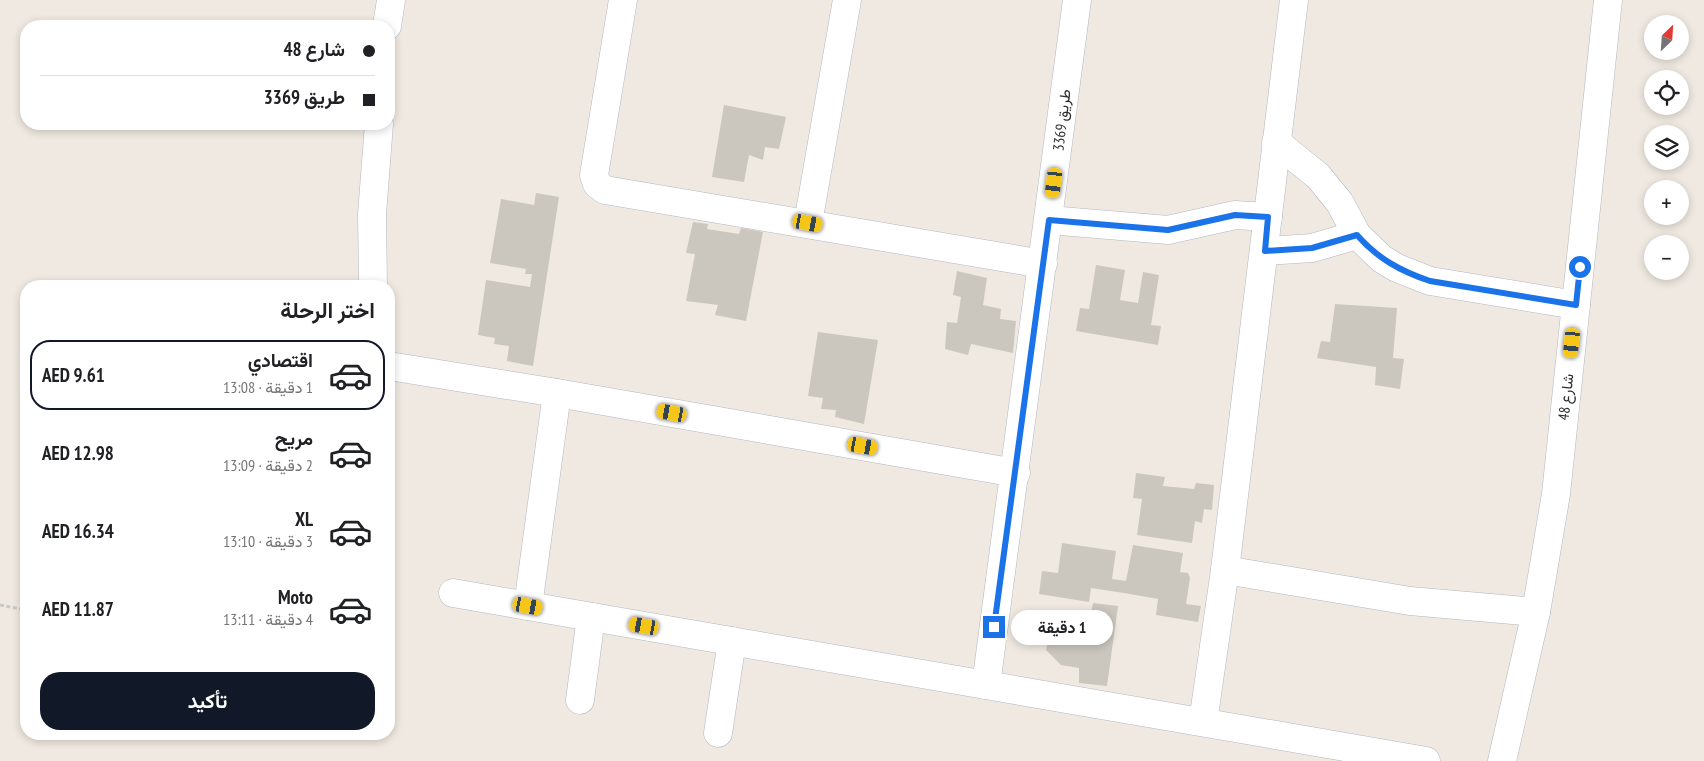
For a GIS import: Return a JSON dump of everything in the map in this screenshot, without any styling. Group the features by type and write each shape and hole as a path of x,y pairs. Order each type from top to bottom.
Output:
{"street":[{"path":"388,20 391,0"},
{"path":"623,0 594,175 597,184 606,190 1043,264"},
{"path":"808,223 847,0"},
{"name":"طريق 3369","path":"986,685 1016,473 1077,0"},
{"path":"1203,722 1226,570 1294,0"},
{"name":"شارع 48","path":"1502,761 1536,612 1556,494 1608,0"},
{"path":"374,280 372,214 379,130"},
{"path":"1276,142 1305,163 1329,189 1357,235 1382,259 1421,278 1576,305"},
{"path":"1049,220 1168,230 1227,216 1268,217"},
{"path":"1265,251 1312,248 1357,235"},
{"path":"395,367 557,392 1016,473"},
{"path":"528,606 557,392"},
{"path":"1226,570 1410,601 1536,612"},
{"path":"453,593 1426,761"},
{"path":"580,700 592,617"},
{"path":"718,733 732,641"}],"path":[{"path":"0,605 20,609"}],"building":[{"path":"724,105 786,117 779,149 765,147 763,160 749,155 744,182 712,177"},
{"path":"536,193 559,197 533,366 507,361 509,346 494,344 495,338 478,335 486,280 530,287 532,274 525,274 526,269 490,263 501,199 534,205"},
{"path":"693,222 708,224 707,229 739,234 741,228 763,232 746,321 715,315 718,305 686,301 695,254 686,253"},
{"path":"1096,265 1125,270 1120,300 1138,303 1143,272 1159,275 1151,325 1161,326 1158,345 1076,331 1080,308 1089,309"},
{"path":"957,271 987,278 983,305 1001,309 1000,319 1016,321 1013,353 971,344 968,355 945,349 947,322 957,323 961,297 953,295"},
{"path":"1335,304 1397,308 1393,358 1404,359 1400,389 1375,385 1376,367 1317,358 1321,341 1330,342"},
{"path":"818,332 878,340 864,424 835,417 836,410 821,409 823,398 808,396"},
{"path":"1136,473 1165,477 1163,486 1194,489 1196,483 1214,485 1212,510 1204,509 1202,523 1195,521 1192,543 1137,535 1142,499 1133,498"},
{"path":"1062,543 1116,551 1112,579 1126,581 1133,545 1183,553 1180,572 1188,573 1190,578 1186,604 1201,606 1198,622 1156,615 1158,599 1124,593 1091,588 1089,602 1039,594 1042,571 1058,573"},
{"path":"1093,603 1118,606 1107,686 1079,683 1079,668 1061,665 1046,650 1048,641 1069,644 1071,630 1079,630 1081,618 1090,618"}],"route":[{"path":"994,627 1049,220 1168,230 1180,229 1235,215 1268,217 1265,251 1312,248 1357,235 1368,248 1382,259 1397,268 1430,281 1576,305 1580,267"}]}
